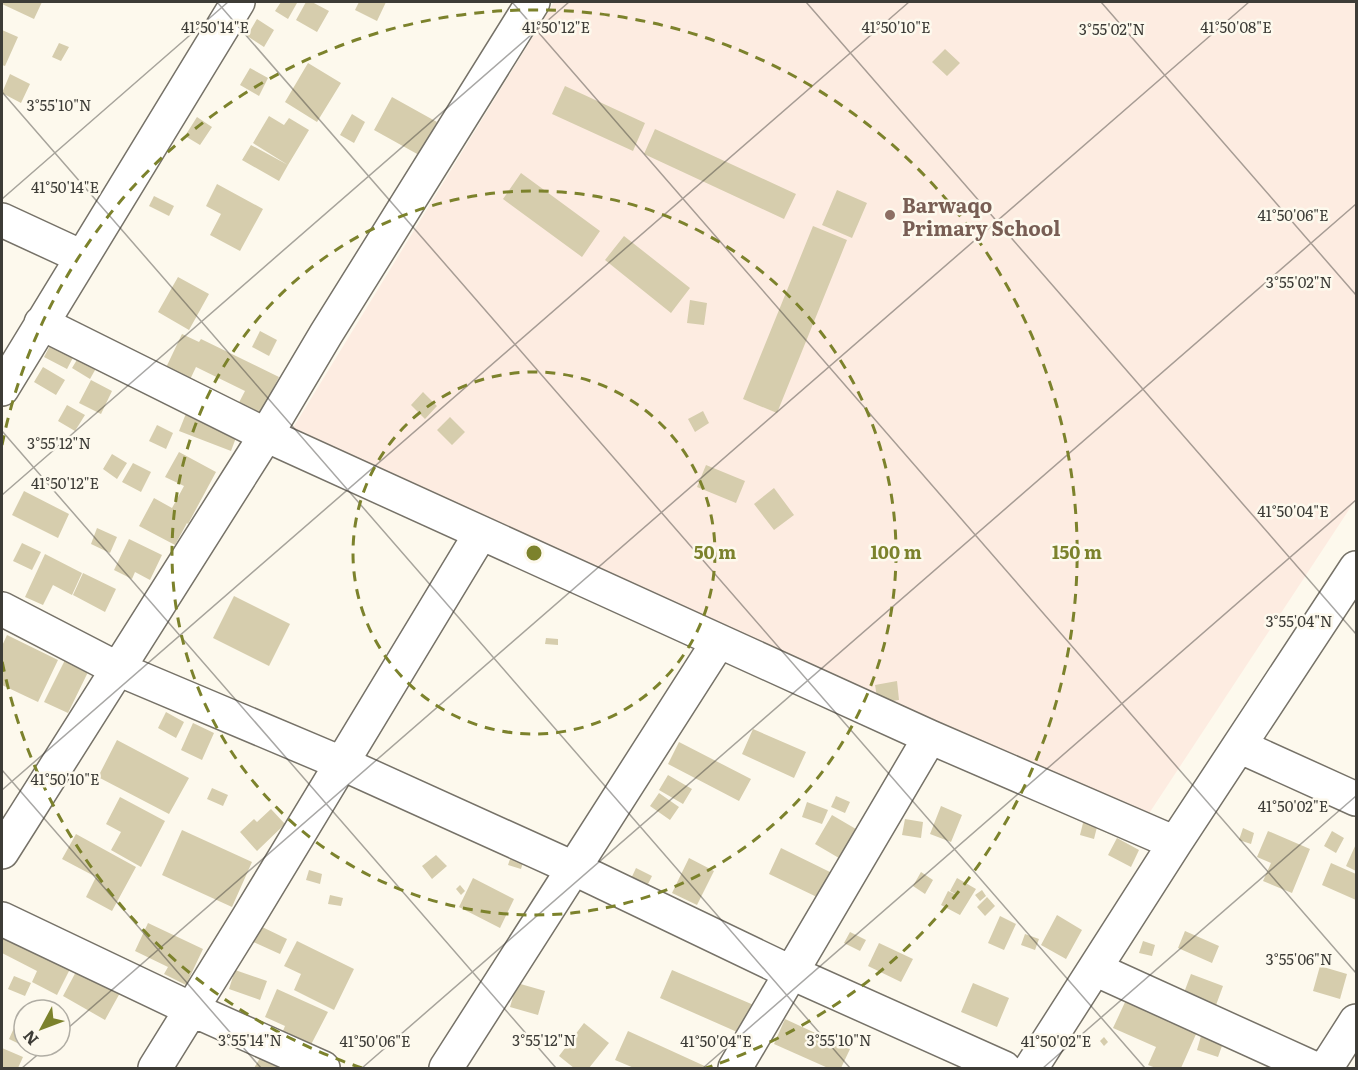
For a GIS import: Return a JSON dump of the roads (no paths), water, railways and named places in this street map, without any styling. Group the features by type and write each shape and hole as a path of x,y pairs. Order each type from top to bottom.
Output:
{"street":[{"path":"2,389 238,2"},
{"path":"2,852 266,435 326,334 533,2"},
{"path":"2,220 82,257"},
{"path":"41,323 266,435 930,737 1175,843"},
{"path":"155,1068 481,533"},
{"path":"1031,1068 1175,843 1356,568"},
{"path":"2,609 118,669 341,764 573,868 792,973 1004,1068"},
{"path":"446,1068 719,641"},
{"path":"735,1068 930,737"},
{"path":"1239,746 1356,799"},
{"path":"2,919 191,1010 323,1068"},
{"path":"1095,969 1313,1068"},
{"path":"1326,1068 1356,1021"}],"place":[{"name":"Barwaqo Primary School","path":"890,215"}]}
